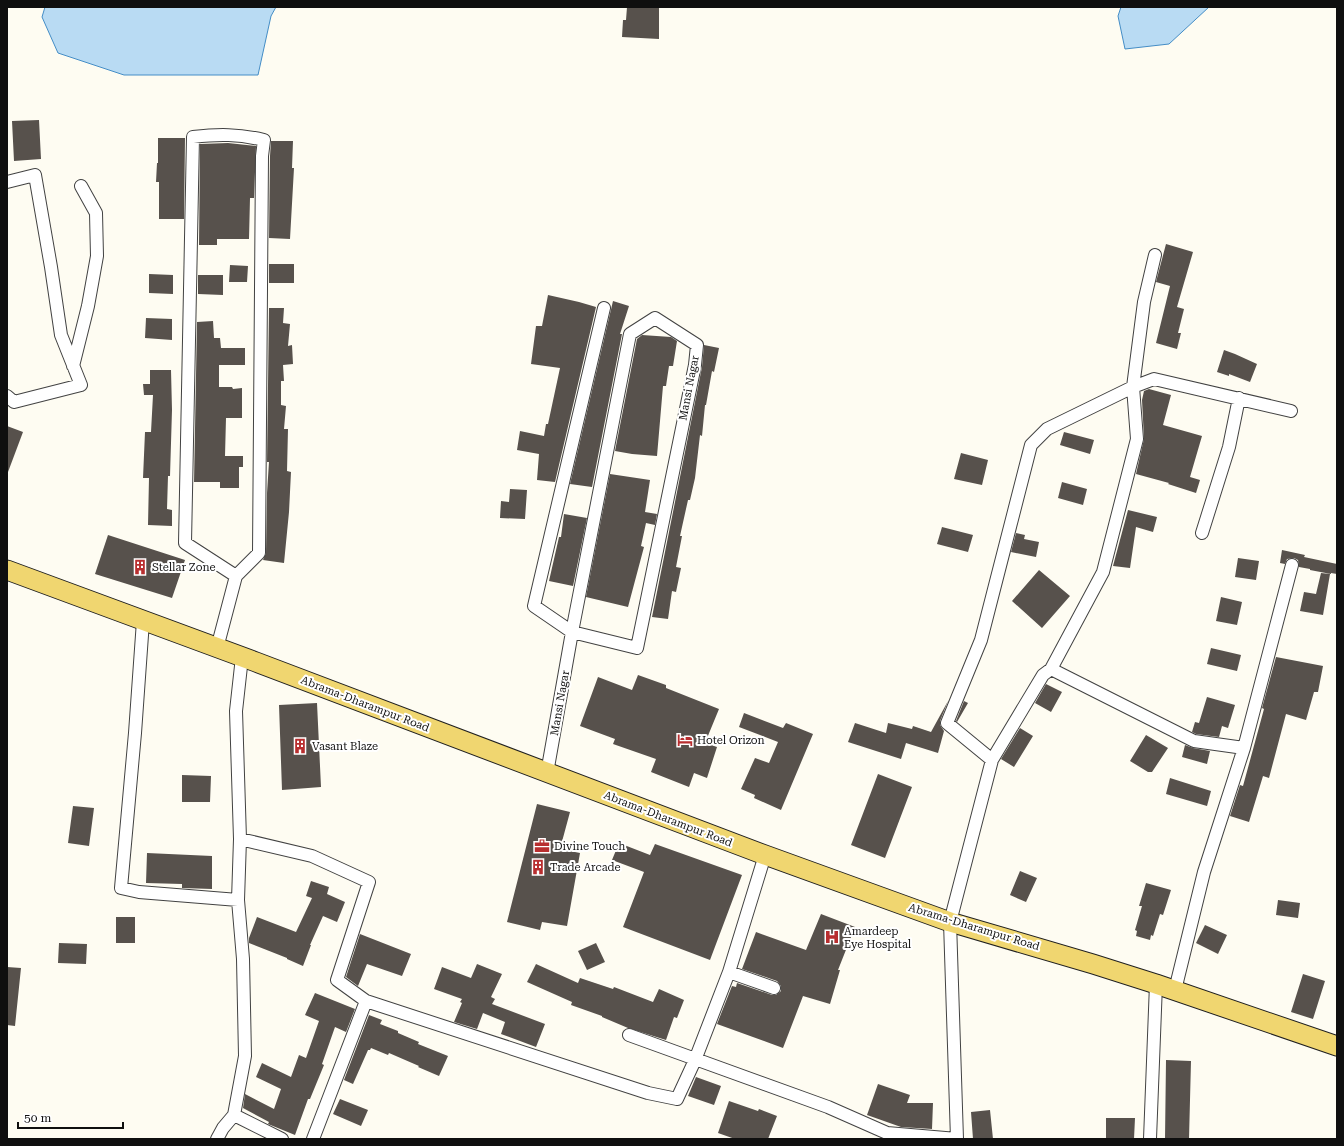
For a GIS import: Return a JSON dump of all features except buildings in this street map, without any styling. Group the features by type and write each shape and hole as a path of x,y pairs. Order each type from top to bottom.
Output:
{"main road":[{"name":"Abrama-Dharampur Road","path":"7,570 242,657 765,855 950,922 1175,990 1337,1046"}],"street":[{"path":"217,648 236,576 258,553 262,156 264,140 245,135 225,135 193,137 185,543 236,576"},
{"path":"7,182 35,175 61,335 81,385 14,402 7,396"},
{"path":"73,366 88,306 97,256 96,213 81,186"},
{"path":"629,1035 828,1107 888,1133 957,1139 950,922 992,760 1043,675 1051,669 1103,572 1137,439 1133,387 1144,302 1155,255"},
{"name":"Mansi Nagar","path":"547,773 572,632 630,334 655,318 697,345 695,365 637,648 572,632 534,606 604,308"},
{"path":"992,760 947,723 981,640 1031,445 1047,428 1154,378 1291,411"},
{"path":"1202,533 1229,447 1239,398"},
{"path":"1175,990 1204,872 1244,748 1292,565"},
{"path":"143,621 135,733 121,888 139,892 238,900"},
{"path":"217,1139 223,1128 234,1115 245,1056 244,958 238,900 240,839 236,711 242,657"},
{"path":"1051,669 1194,741 1244,748"},
{"path":"240,839 312,856 369,882 337,980 366,1001 648,1094 677,1099 695,1060 729,972 765,855"},
{"path":"729,972 774,988"},
{"path":"1150,1139 1156,984"},
{"path":"314,1139 366,1001"},
{"path":"234,1115 282,1139"}],"water":[{"path":"45,7 276,7 271,16 258,75 124,75 58,53 42,17"},
{"path":"1121,7 1209,7 1169,44 1125,49 1118,16"}],"place":[{"name":"Stellar Zone","path":"140,567"},
{"name":"Hotel Orizon","path":"685,740"},
{"name":"Vasant Blaze","path":"300,746"},
{"name":"Divine Touch","path":"542,846"},
{"name":"Trade Arcade","path":"538,867"},
{"name":"Amardeep Eye Hospital","path":"832,937"}]}
